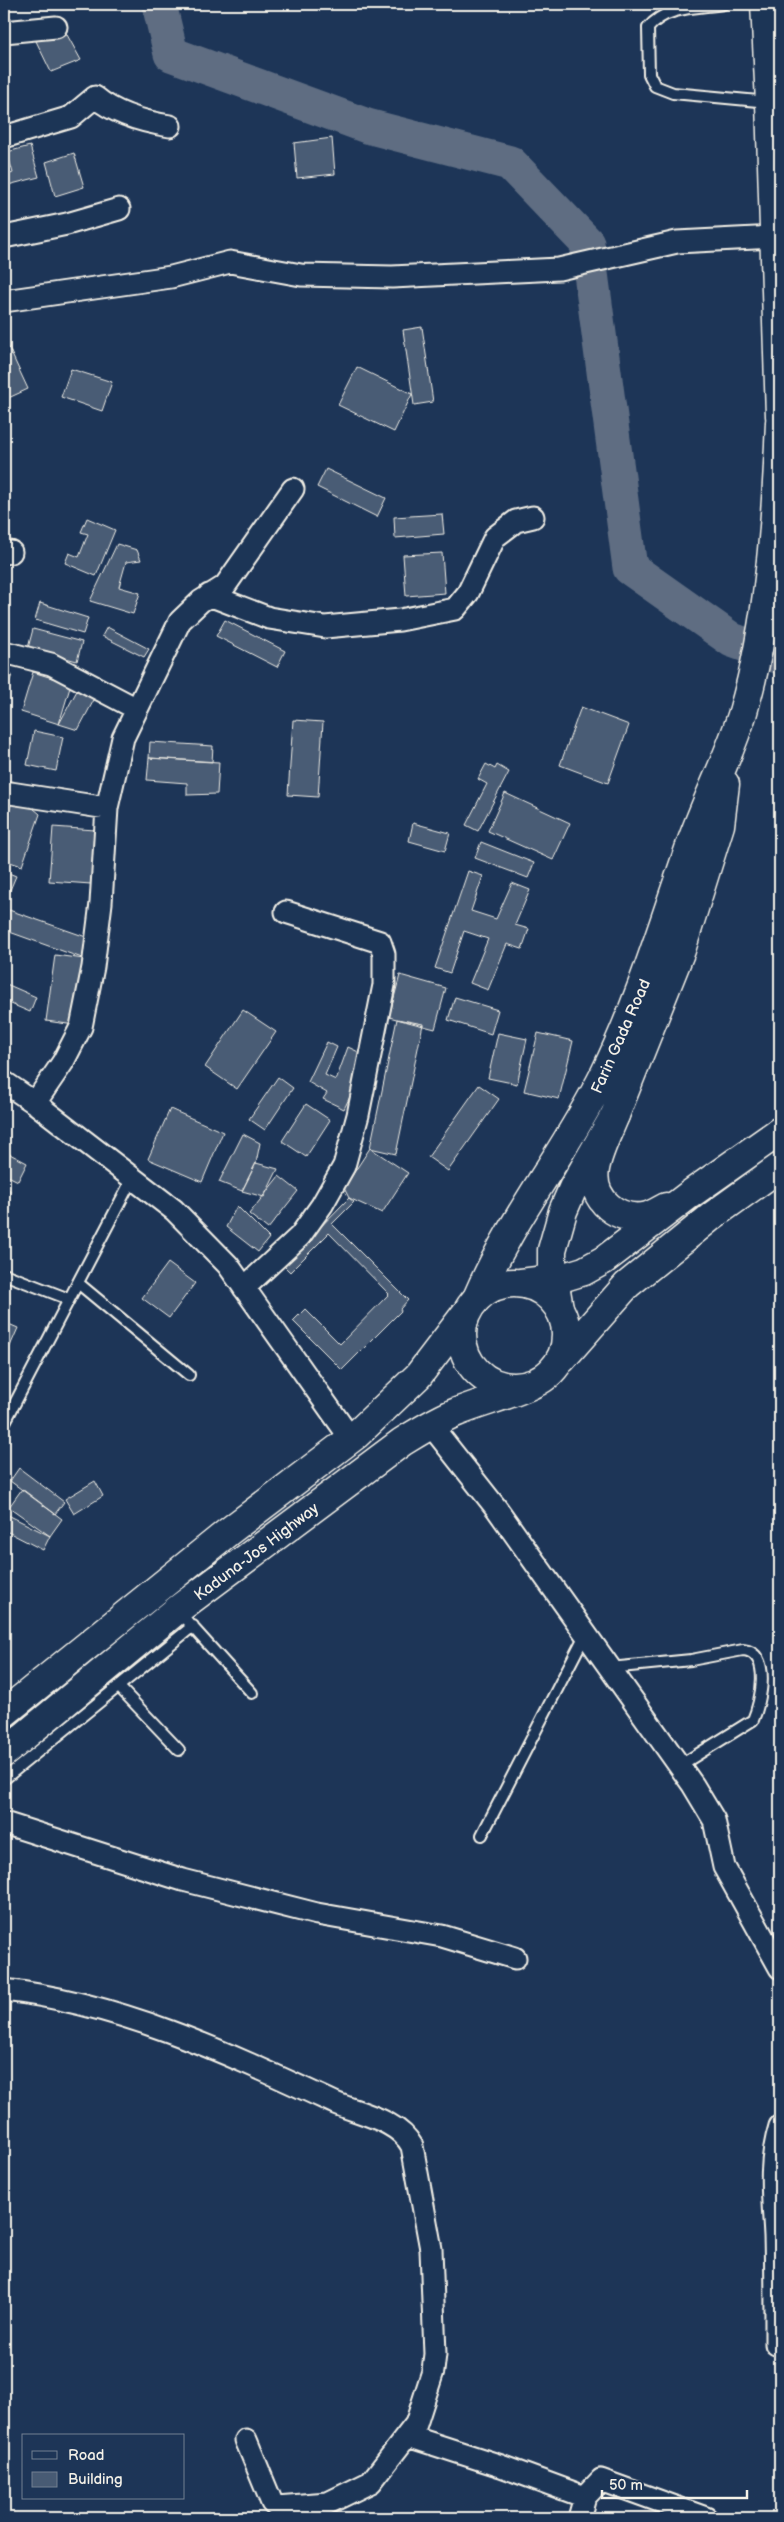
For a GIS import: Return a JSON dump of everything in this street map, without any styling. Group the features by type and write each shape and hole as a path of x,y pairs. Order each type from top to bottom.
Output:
{"main road":[{"path":"770,12 780,416"},
{"name":"Farin Gada Road","path":"472,1305 499,1248 566,1145 606,1071 643,988 694,835 728,758 753,674 763,615 777,486 780,422"},
{"name":"Farin Gada Road","path":"559,1308 553,1280 552,1250 563,1211 572,1188 615,1115 681,950 720,825 728,758"},
{"path":"615,1115 594,1170 594,1183 603,1202 611,1209 637,1217 650,1216 689,1195"},
{"path":"516,1283 553,1280 584,1271 604,1260 689,1195 780,1131"},
{"path":"559,1362 566,1343 566,1325 559,1308 545,1292 528,1284 510,1282 492,1287 472,1305 462,1340 472,1367 482,1377 498,1386 516,1388 531,1385 547,1376 628,1284 712,1216 780,1167"},
{"name":"Kaduna-Jos Highway","path":"4,1713 228,1532 352,1439 418,1376 472,1305"},
{"name":"Kaduna-Jos Highway","path":"4,1753 185,1618 402,1442 430,1424 531,1385"}],"street":[{"path":"4,32 56,27"},
{"path":"4,137 71,117 95,97 103,104 146,122 170,126"},
{"path":"4,237 67,224 119,209"},
{"path":"4,301 171,277 230,262 301,276 392,277 559,269 678,242 777,245"},
{"path":"35,1103 63,1062 81,1027 93,967 101,903 108,808 122,738 135,708 180,621 200,601 225,586 293,489"},
{"path":"209,595 269,618 325,627 400,620 455,609 468,593 495,537 516,521 533,517"},
{"path":"4,652 51,664 135,708"},
{"path":"4,792 108,808"},
{"path":"244,1288 300,1236 322,1205 344,1166 358,1114 384,985 384,954 380,942 286,912"},
{"path":"4,1082 35,1103 174,1210 228,1265 352,1439"},
{"path":"430,1424 497,1509 679,1766 714,1820 724,1868 780,1968"},
{"path":"4,1823 183,1880 317,1914 442,1936 515,1958"},
{"path":"4,1990 42,1994 152,2025 221,2051 355,2112 396,2127 407,2136 412,2146 431,2249 435,2354 433,2371 416,2424 371,2482 328,2503 283,2513 272,2503 246,2440"},
{"path":"776,2344 775,2236 771,2192 773,2150 780,2126"},
{"path":"408,2436 501,2466 585,2497"},
{"path":"579,2518 585,2497 601,2480 706,2518"}],"lane":[{"path":"722,4 670,12 657,18 648,28 650,74 655,86 673,93 773,86"},
{"path":"4,1424 132,1179"},
{"path":"4,1274 69,1299"},
{"path":"78,1283 189,1375"},
{"path":"4,1779 119,1687 185,1618 252,1693"},
{"path":"482,1835 585,1635"},
{"path":"609,1668 691,1660 743,1650 757,1656 762,1674 753,1720 679,1766"},
{"path":"119,1687 179,1750"}],"building":[{"path":"66,33 81,60 51,72 36,41"},
{"path":"332,138 335,174 297,178 294,143"},
{"path":"30,146 39,177 4,186 4,159 8,175 13,173 7,152"},
{"path":"74,153 84,187 55,196 46,162"},
{"path":"422,327 433,402 414,405 403,330"},
{"path":"8,346 28,389 4,400 4,348"},
{"path":"357,367 412,394 394,432 338,405"},
{"path":"71,369 112,382 102,411 61,397"},
{"path":"326,469 386,498 377,517 317,487"},
{"path":"442,514 444,534 395,538 394,517"},
{"path":"87,518 115,530 96,576 65,563 69,553 79,557 88,534 81,532"},
{"path":"117,544 137,550 141,560 126,562 119,587 140,593 133,614 90,601"},
{"path":"442,553 445,593 406,596 403,555"},
{"path":"40,603 88,618 83,634 35,620"},
{"path":"225,620 285,651 277,667 216,636"},
{"path":"107,627 149,649 144,657 102,636"},
{"path":"33,629 82,642 77,661 28,648"},
{"path":"4,672 12,675 4,695"},
{"path":"33,672 71,684 59,724 21,712"},
{"path":"80,685 96,696 78,730 59,724"},
{"path":"581,707 629,725 608,783 560,765"},
{"path":"293,720 323,722 318,797 288,795"},
{"path":"34,731 63,737 56,771 27,765"},
{"path":"150,742 213,746 212,762 149,758"},
{"path":"149,758 219,762 217,794 187,795 187,783 147,780"},
{"path":"486,764 495,769 497,765 509,772 478,831 466,825 487,784 478,779"},
{"path":"14,792 40,814 22,866 4,860 4,831"},
{"path":"505,793 570,823 553,860 488,831"},
{"path":"413,823 450,833 445,851 409,841"},
{"path":"53,827 95,830 91,884 49,881"},
{"path":"481,842 534,863 528,878 475,858"},
{"path":"4,871 16,876 4,904"},
{"path":"468,871 483,876 471,911 496,919 512,883 530,890 515,925 529,929 522,949 507,944 488,990 470,983 488,939 464,931 450,973 435,968"},
{"path":"9,910 89,938 82,958 4,930"},
{"path":"55,955 84,959 75,1025 46,1021"},
{"path":"400,975 446,988 435,1029 389,1017"},
{"path":"4,983 36,997 30,1012 4,1001"},
{"path":"455,997 498,1010 491,1034 448,1020"},
{"path":"243,1010 276,1032 237,1089 205,1067"},
{"path":"397,1019 423,1024 396,1154 370,1148"},
{"path":"498,1033 527,1039 517,1084 488,1078"},
{"path":"538,1033 573,1041 559,1099 524,1091"},
{"path":"327,1042 337,1047 325,1075 336,1080 348,1047 369,1057 344,1109 323,1099 327,1093 308,1082"},
{"path":"278,1077 293,1088 265,1130 249,1119"},
{"path":"479,1085 499,1099 448,1171 428,1157"},
{"path":"306,1104 330,1120 306,1157 282,1141"},
{"path":"170,1109 223,1132 202,1182 148,1159"},
{"path":"243,1134 260,1143 256,1163 242,1191 219,1182"},
{"path":"370,1148 408,1173 382,1213 349,1198 344,1188"},
{"path":"4,1151 27,1163 18,1181 4,1174"},
{"path":"256,1163 278,1169 264,1197 242,1191"},
{"path":"279,1176 298,1191 268,1229 249,1214"},
{"path":"4,1188 10,1190 5,1208 4,1208"},
{"path":"349,1198 354,1202 332,1224 408,1300 400,1309 401,1311 342,1370 293,1321 305,1309 340,1344 389,1294 329,1233 290,1272 283,1265"},
{"path":"237,1206 269,1238 258,1252 226,1227"},
{"path":"168,1263 195,1283 169,1318 142,1298"},
{"path":"4,1322 18,1328 4,1360"},
{"path":"19,1468 64,1502 55,1514 10,1481"},
{"path":"95,1481 103,1496 74,1514 65,1499"},
{"path":"22,1489 62,1519 50,1536 9,1507"},
{"path":"4,1513 50,1536 43,1550 4,1530"}],"waterway":[{"path":"159,4 171,54 367,126 510,163 587,243 630,568 732,640 780,657"}]}
